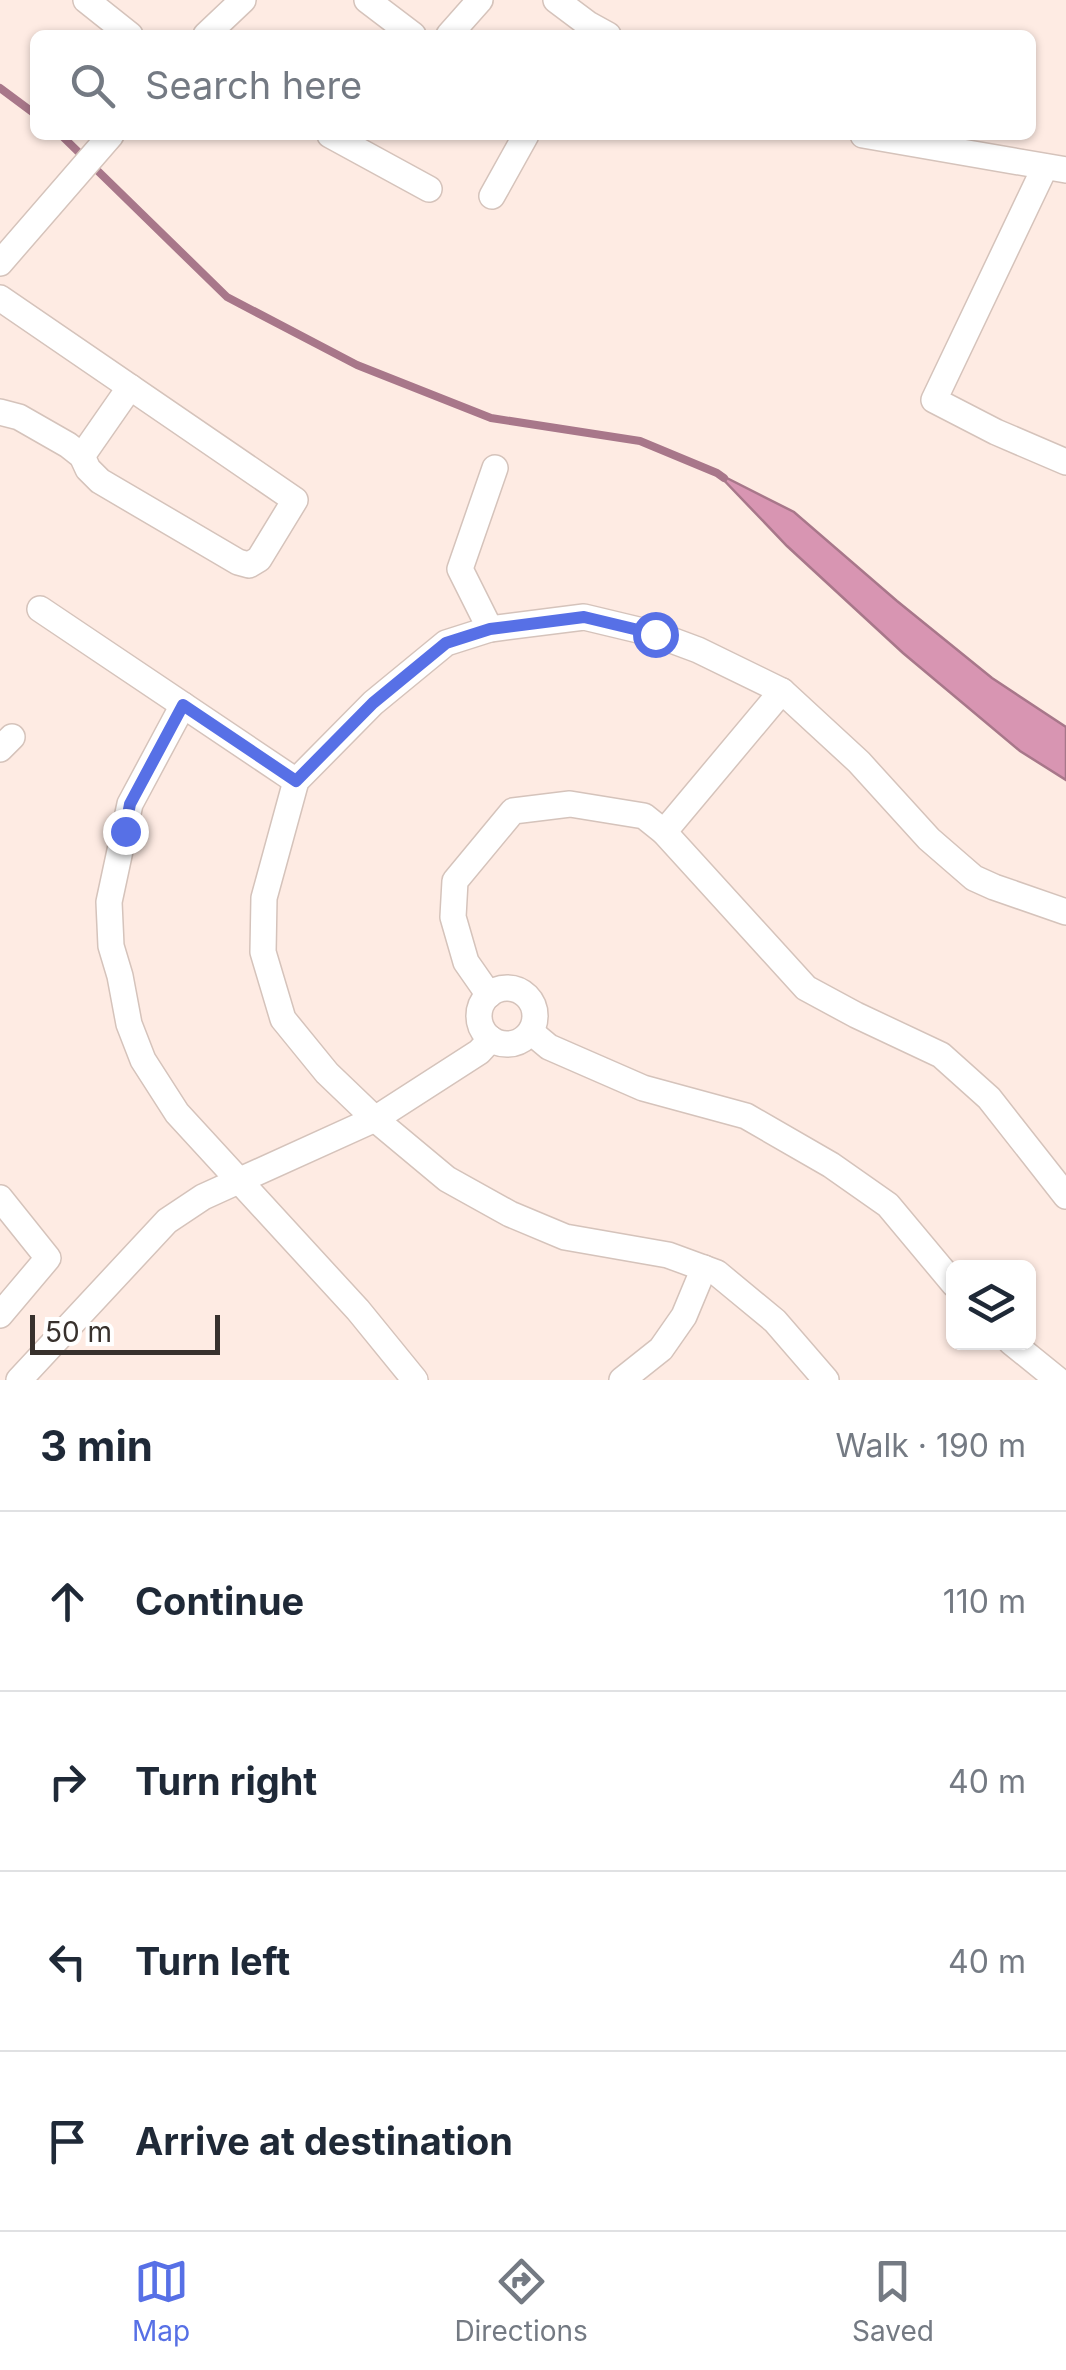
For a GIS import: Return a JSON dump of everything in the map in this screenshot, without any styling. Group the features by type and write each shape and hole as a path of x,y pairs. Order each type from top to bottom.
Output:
{"street":[{"path":"86,0 124,30"},
{"path":"212,30 242,0"},
{"path":"367,0 406,30"},
{"path":"453,30 480,0"},
{"path":"556,0 592,30"},
{"path":"0,263 107,140"},
{"path":"340,140 430,188"},
{"path":"492,196 523,140"},
{"path":"892,140 1056,168 934,400 1066,462"},
{"path":"0,298 295,500 259,559 249,565 238,562 100,481 82,456 20,417 0,412"},
{"path":"82,456 130,387"},
{"path":"490,629 460,570 496,468"},
{"path":"40,609 296,781"},
{"path":"826,1380 775,1321 717,1272 668,1254 565,1238 510,1214 448,1179 374,1119 327,1073 283,1019 263,952 264,898 296,781 373,703 446,643 490,629 584,617 655,634 698,650 782,691 974,878 1066,912"},
{"path":"664,832 782,691"},
{"path":"183,705 130,804 109,902 111,946 129,1024 143,1060 177,1113 358,1310 415,1380"},
{"path":"489,994 466,962 453,917 455,881 513,811 570,804 644,816 664,832 806,988 941,1055 990,1098 1066,1196"},
{"path":"512,989 533,1005 536,1018 531,1032 520,1042 504,1044 490,1039 483,1030 479,1016 489,994 512,989"},
{"path":"531,1032 550,1047 642,1088 746,1116 832,1165 888,1205 946,1274"},
{"path":"19,1380 167,1221 203,1197 374,1119 479,1052 490,1039"},
{"path":"0,1198 48,1258 0,1315"},
{"path":"622,1380 660,1350 684,1316 704,1268"},
{"path":"1020,1350 1058,1380"}],"shaded area":[{"path":"717,473 794,512 992,678 1066,727 1066,780 1020,751 903,653 787,546"}],"waterway":[{"path":"0,88 30,110"},
{"path":"66,140 227,297 357,365 491,418 640,441 724,478"}],"route":[{"path":"125,831 130,804 183,705 296,781 373,703 446,643 490,629 584,617 655,634"}]}
